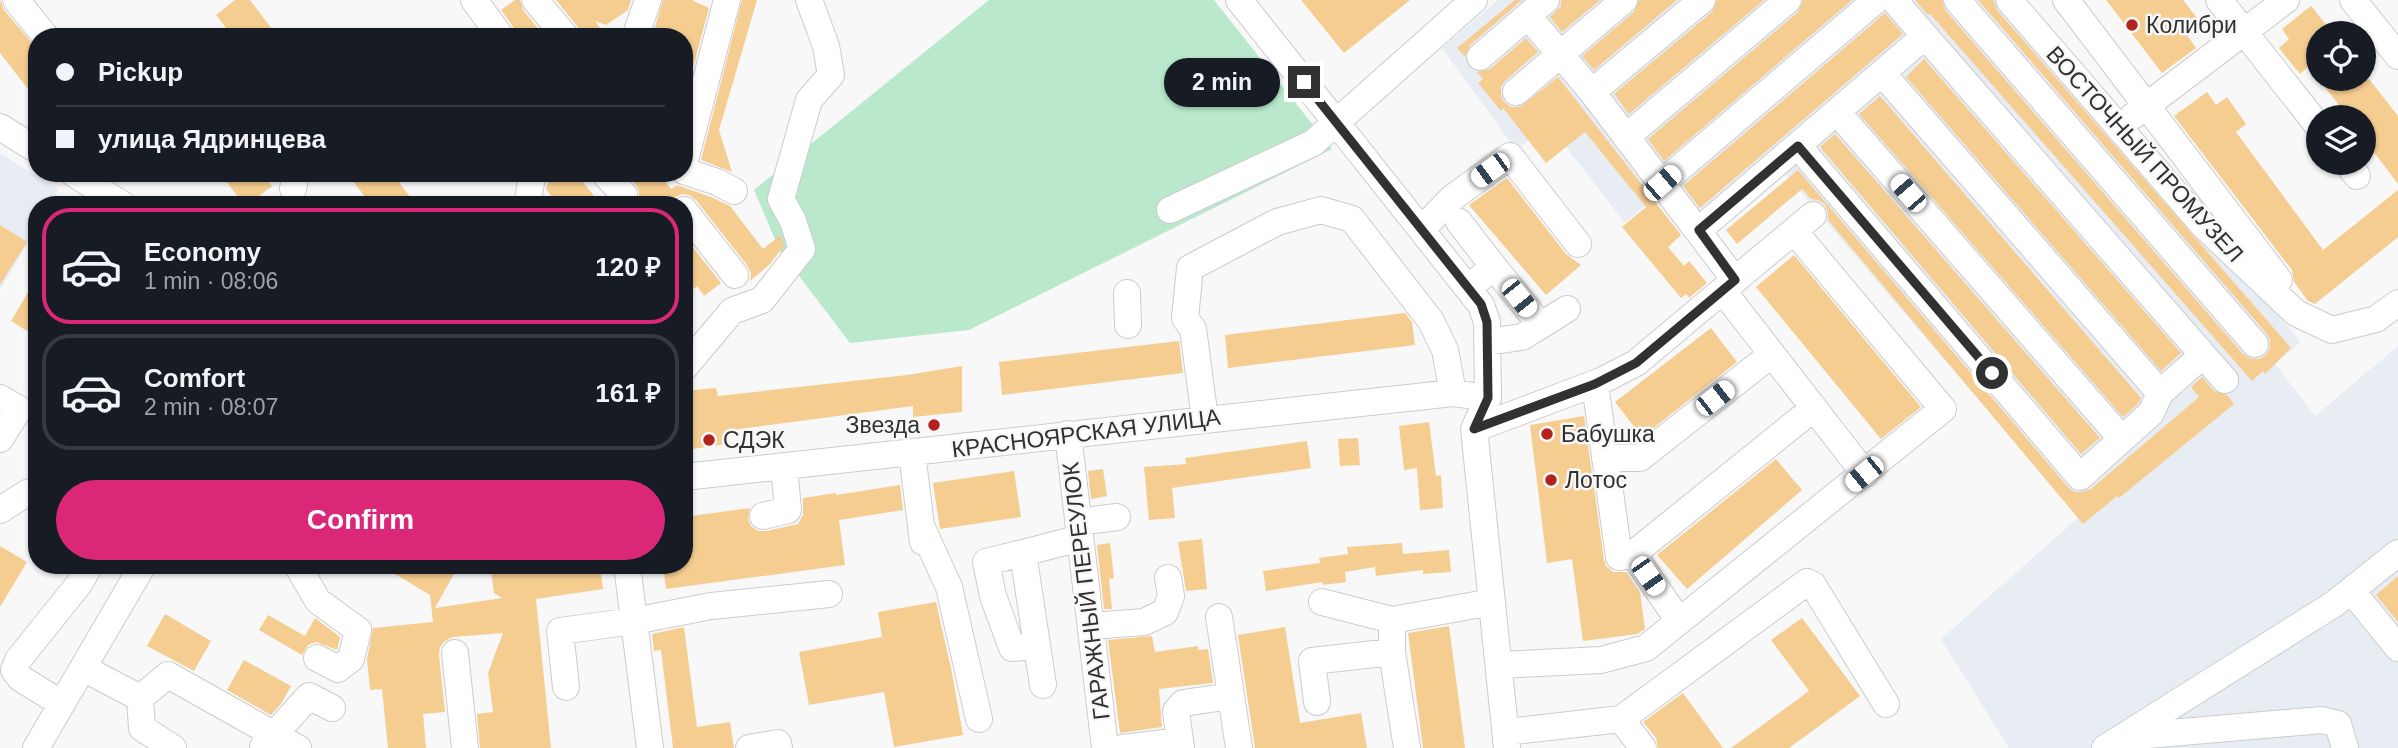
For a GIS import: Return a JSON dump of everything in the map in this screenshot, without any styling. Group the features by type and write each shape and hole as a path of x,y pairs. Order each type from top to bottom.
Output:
{"street":[{"path":"16,0 39,28"},
{"path":"474,0 494,28"},
{"path":"535,0 558,28"},
{"path":"638,28 648,0"},
{"path":"693,130 727,0"},
{"path":"693,357 732,311 762,300 802,249 793,221 780,199 809,100 831,75 810,0"},
{"path":"1239,0 1481,304 1488,342 1488,398 1474,429 1506,740 1621,719 1807,582 1813,584 1886,704"},
{"path":"1170,210 1313,143 1474,0"},
{"path":"1516,92 1624,0"},
{"path":"1592,92 1702,0"},
{"path":"1626,137 1788,0"},
{"path":"1662,183 1876,0"},
{"path":"1895,0 2225,380"},
{"path":"1957,0 2255,344"},
{"name":"ВОСТОЧНЫЙ ПРОМУЗЕЛ","path":"2009,0 2203,225 2281,286 2296,313 2332,330 2376,319 2398,303"},
{"path":"2066,0 2281,286"},
{"path":"2219,0 2306,111"},
{"path":"2118,128 2286,0"},
{"path":"2353,0 2398,56"},
{"path":"1480,57 1537,8 1560,54 1699,230 1772,354 1864,474"},
{"path":"1699,230 1925,36"},
{"path":"1882,73 2160,393"},
{"path":"1837,112 2122,439"},
{"path":"0,127 28,144"},
{"path":"1798,146 2080,477 2151,412 2160,393 2203,355"},
{"path":"1422,229 1452,198 1510,156 1578,244"},
{"path":"693,175 717,182 734,191"},
{"path":"87,182 109,196"},
{"path":"613,182 624,194"},
{"path":"1205,419 1193,328 1185,318 1190,268 1277,222 1321,210 1352,219 1431,321 1445,350 1453,393"},
{"path":"693,221 735,275"},
{"path":"1459,222 1531,313"},
{"path":"1474,429 1595,384 1636,363 1803,223 1943,409 1646,648 1601,660 1499,665"},
{"path":"1469,287 1494,267"},
{"path":"1127,293 1128,325"},
{"path":"1488,342 1522,337 1567,309"},
{"path":"1605,458 1640,458 1772,354"},
{"path":"1595,384 1619,557 1633,554 1814,408"},
{"name":"КРАСНОЯРСКАЯ УЛИЦА","path":"693,476 1453,393 1488,398"},
{"path":"0,398 19,409 0,439"},
{"name":"ГАРАЖНЫЙ ПЕРЕУЛОК","path":"1068,434 1105,748"},
{"path":"912,453 927,571"},
{"path":"763,516 788,510 784,467"},
{"path":"0,510 28,493"},
{"path":"1037,646 1012,648 993,596 986,562 1023,553 1117,517"},
{"path":"922,526 948,587 979,719"},
{"path":"1023,553 1042,685"},
{"path":"2112,743 2334,604 2398,553"},
{"path":"1633,554 1679,621"},
{"path":"62,704 20,678 14,670 18,660 85,574"},
{"path":"36,748 138,574"},
{"path":"302,574 318,601 358,631 351,659 338,669 317,658"},
{"path":"628,574 646,747"},
{"path":"1091,626 1144,622 1165,612 1171,596 1168,578"},
{"path":"2351,590 2398,648"},
{"path":"566,687 560,631 634,621 711,606 829,594"},
{"path":"1322,602 1392,620 1492,602"},
{"path":"1219,617 1239,748"},
{"path":"1392,620 1392,652 1407,748"},
{"path":"1317,702 1312,661 1392,652"},
{"path":"454,653 465,748"},
{"path":"83,668 140,698"},
{"path":"140,698 168,675 267,741 298,748"},
{"path":"267,741 309,696 332,708"},
{"path":"1179,748 1175,711 1184,703 1231,696"},
{"path":"140,698 142,727 173,748"},
{"path":"1621,719 1643,748"},
{"path":"2112,743 2322,720 2338,724 2345,748"},
{"path":"1123,748 1173,742 1179,748"},
{"path":"749,748 778,743 779,748"}],"shaded area":[{"path":"1498,0 2009,0 2301,342 2275,364 2315,416 2398,346 2398,748 2009,748 1941,639 2079,517 1774,161 1687,230 1657,195 1625,223 1549,125 1516,150 1442,48"},
{"path":"0,153 28,171 28,182 46,182 59,190 55,196 28,196 28,243 0,290"}],"green space":[{"path":"989,0 1214,0 1332,149 969,330 850,343 780,251 754,190"}],"building":[{"path":"0,0 4,10 28,38 28,89 0,53"},
{"path":"235,0 250,0 271,28 226,28 216,15"},
{"path":"515,0 520,0 523,10 538,28 514,28 501,10"},
{"path":"556,0 631,0 628,10 606,25 595,21 600,28 578,27"},
{"path":"663,0 692,0 709,8 693,68 693,28 655,28"},
{"path":"742,0 757,0 719,130 732,172 701,160"},
{"path":"1301,0 1410,0 1344,53"},
{"path":"1515,0 1522,0 1470,45 1465,57 1457,48"},
{"path":"1561,0 1600,0 1562,32 1550,17 1561,6"},
{"path":"1639,0 1677,0 1594,70 1582,56 1634,12"},
{"path":"1717,0 1764,0 1629,114 1614,94 1712,12"},
{"path":"1803,0 1852,0 1664,161 1648,139 1798,12"},
{"path":"1915,0 1942,0 1945,10 2243,354 2251,359 2265,356 2270,348 2267,334 1978,0 1993,0 1997,10 2291,348 2265,374 2263,371 2252,381"},
{"path":"2106,0 2183,0 2202,24 2187,35 2196,48 2162,73"},
{"path":"2311,6 2323,21 2306,21 2306,69 2300,74 2279,48 2289,39 2282,29"},
{"path":"1885,13 1903,34 1700,208 1683,186"},
{"path":"1526,38 1538,52 1505,81 1501,87 1504,102 1511,107 1520,107 1558,77 1681,235 1668,247 1684,266 1689,261 1707,283 1689,298 1686,294 1681,298 1622,227 1646,207 1585,132 1546,163 1503,108 1501,111 1478,83 1483,79 1477,72 1490,69"},
{"path":"1924,59 2181,353 2161,371 1906,77"},
{"path":"2376,88 2398,116 2398,184 2376,155 2376,105 2339,105 2328,91 2376,91"},
{"path":"2207,92 2216,105 2227,97 2246,124 2236,132 2323,250 2398,190 2398,237 2315,304 2308,301 2294,282 2292,270 2174,116"},
{"path":"1880,96 2141,398 2123,417 1859,114"},
{"path":"1835,134 2100,438 2081,454 1820,147"},
{"path":"1798,170 2074,492 2091,489 2199,397 2191,387 2202,377 2214,391 2227,395 2234,404 2083,524 1828,220 1825,204 1811,199 1802,189 1737,244 1726,230"},
{"path":"1507,178 1566,254 1581,265 1546,295 1469,205"},
{"path":"227,182 269,182 272,186 259,196 237,196"},
{"path":"354,182 399,182 409,196 364,196"},
{"path":"548,182 583,182 594,196 551,196 546,189"},
{"path":"634,182 666,182 671,189 677,185 711,197 730,206 763,249 781,235 784,246 769,265 750,281 751,273 747,265 693,196 639,196"},
{"path":"0,225 27,242 0,285"},
{"path":"693,247 721,283 704,296 697,286 693,289"},
{"path":"1794,255 1921,407 1881,439 1756,287"},
{"path":"28,292 28,331 11,321"},
{"path":"1405,313 1412,322 1415,345 1228,368 1225,335"},
{"path":"1711,328 1737,362 1642,437 1615,402"},
{"path":"1179,341 1183,373 1002,395 999,362"},
{"path":"962,366 962,412 913,417 913,406 725,431 727,444 693,449 693,390 716,388 718,396 907,375"},
{"path":"1584,416 1604,560 1613,572 1626,572 1640,592 1645,629 1637,634 1583,641 1572,559 1547,563 1530,425"},
{"path":"1429,422 1436,476 1441,475 1443,508 1420,510 1417,468 1404,470 1399,426"},
{"path":"1358,438 1360,465 1340,466 1338,439"},
{"path":"1307,441 1311,468 1172,488 1175,518 1149,520 1144,467 1186,464 1185,458"},
{"path":"1776,459 1802,490 1687,589 1657,555"},
{"path":"1103,469 1107,496 1091,499 1088,471"},
{"path":"1014,471 1021,517 940,529 933,483"},
{"path":"900,485 903,510 839,520 845,565 666,589 664,574 693,574 693,516 750,508 748,519 751,526 758,531 767,531 798,524 803,515 803,498"},
{"path":"1202,539 1207,589 1186,591 1178,542"},
{"path":"1110,543 1114,578 1109,579 1112,609 1104,609 1097,545"},
{"path":"1402,543 1403,554 1449,550 1451,572 1423,574 1423,570 1376,576 1375,567 1345,572 1346,582 1323,585 1322,582 1266,591 1263,571 1320,563 1319,558 1348,554 1347,547"},
{"path":"0,546 27,562 0,607"},
{"path":"395,574 454,574 435,608 502,598 494,593 491,574 601,574 603,589 536,599 551,748 480,748 477,714 493,712 488,673 503,633 453,637 445,641 440,647 439,655 445,712 423,714 426,748 388,748 382,689 370,690 367,659 373,628 433,622 430,595"},
{"path":"2398,576 2398,622 2376,595"},
{"path":"936,602 963,735 894,747 884,692 809,705 799,652 882,637 878,612"},
{"path":"165,614 211,641 194,671 147,646"},
{"path":"268,615 305,636 315,618 340,637 337,650 316,642 308,645 302,655 259,630"},
{"path":"1802,618 1860,696 1789,748 1731,748 1809,691 1771,640"},
{"path":"1449,626 1465,748 1423,748 1408,633"},
{"path":"684,627 697,727 730,722 734,748 673,748 661,650 654,651 652,634"},
{"path":"1285,627 1300,723 1361,713 1367,748 1255,748 1238,635"},
{"path":"1152,636 1155,652 1198,646 1198,650 1208,649 1213,683 1159,689 1162,727 1120,733 1108,640"},
{"path":"244,660 291,686 271,715 227,690"},
{"path":"1683,693 1723,748 1658,748 1656,738 1643,722"}],"place":[{"name":"Колибри","path":"2132,25"},
{"name":"Звезда","path":"934,425"},
{"name":"Бабушка","path":"1547,434"},
{"name":"СДЭК","path":"709,440"},
{"name":"Лотос","path":"1551,480"}],"route":[{"path":"1304,82 1481,304 1487,322 1488,398 1474,429 1595,384 1636,363 1699,312 1735,280 1699,230 1798,146 1992,373"}]}
